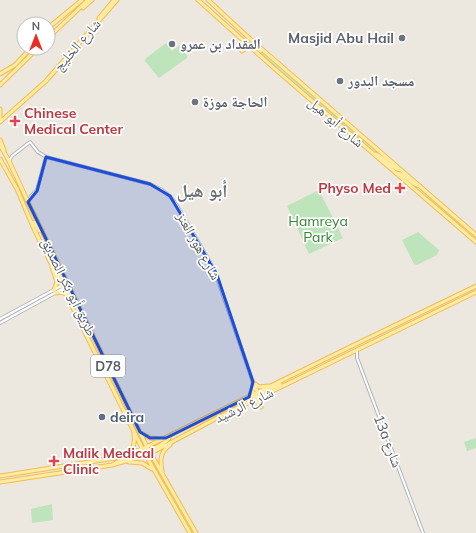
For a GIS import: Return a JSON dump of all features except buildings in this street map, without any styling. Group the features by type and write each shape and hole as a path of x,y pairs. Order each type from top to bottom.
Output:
{"main road":[{"path":"56,21 82,0"},
{"name":"شارع الخليج","path":"56,30 88,0"},
{"path":"73,14 92,0"},
{"name":"شارع الخليج","path":"0,121 43,84 115,0"},
{"name":"شارع أبو هيل","path":"198,0 374,154 399,173"},
{"name":"شارع أبو هيل","path":"208,0 460,230 476,242"},
{"path":"242,51 248,45 252,44 264,53 268,54"},
{"path":"0,74 15,65 23,56"},
{"name":"شارع الخليج","path":"0,85 30,56"},
{"path":"0,109 0,121"},
{"path":"0,140 4,152"},
{"name":"طريق أبو بكر الصديق","path":"0,145 42,230 67,296 132,429 153,470 190,533"},
{"path":"0,150 4,152"},
{"path":"374,154 380,156 415,185 420,186 476,235"},
{"name":"طريق أبو بكر الصديق","path":"0,159 17,189 64,287 78,310 83,314 149,450 196,533"},
{"path":"28,214 39,231 42,230"},
{"path":"47,253 64,287"},
{"path":"52,264 57,282 55,291 62,292 67,296"},
{"name":"شارع الرشيد","path":"0,482 122,463 185,435 243,406 257,394 272,385 476,286"},
{"name":"شارع الرشيد","path":"0,476 144,452 166,438 249,397 359,349 476,292"},
{"path":"218,418 257,394 260,394 291,376"},
{"path":"253,382 259,387 272,385"},
{"path":"253,382 257,394"},
{"path":"249,397 253,391 253,382"},
{"path":"243,406 255,402 259,403 261,407"},
{"path":"124,456 130,452 133,447 135,440 132,429"},
{"path":"140,432 146,437 154,439 166,438"},
{"path":"163,475 160,461 162,452 185,435"},
{"path":"149,450 164,443 170,436"},
{"path":"112,465 120,460 144,452"},
{"path":"122,463 139,462 145,464 153,470"},
{"path":"52,473 80,467 84,463"}],"street":[{"name":"شارع هور العنز","path":"9,161 14,154 30,142 38,152 46,157 150,184 170,196 208,257 217,275 253,382"},
{"path":"28,202 32,195 37,191 46,157"},
{"path":"24,194 32,195"},
{"path":"0,319 64,287"},
{"path":"0,323 55,291"},
{"path":"27,302 31,303"},
{"name":"13a شارع","path":"359,349 356,352 357,358 423,533"}],"highlighted area":[{"path":"46,157 150,184 170,196 217,275 253,382 249,397 166,438 150,438 140,432 28,202 37,191"}],"green space":[{"path":"166,43 172,51 180,45 187,58 159,78 145,61 146,58"},
{"path":"254,46 393,165 361,140 253,47"},
{"name":"Hamreya Park","path":"319,190 343,238 309,254 287,206"},
{"path":"427,195 469,231 454,221 426,196"},
{"path":"418,232 439,250 437,255 417,265 414,264 402,240"},
{"path":"476,438 476,448 467,451 464,442"},
{"path":"52,504 53,520 32,523 31,509"}],"place":[{"name":"Masjid Abu Hail","path":"402,38"},
{"name":"المقداد بن عمرو","path":"172,44"},
{"name":"مسجد البدور","path":"340,81"},
{"name":"الحاجة موزة","path":"195,102"},
{"name":"Chinese Medical Center","path":"15,121"},
{"name":"Physo Med","path":"400,188"},
{"name":"deira","path":"102,417"},
{"name":"Malik Medical Clinic","path":"54,461"}],"district":[{"name":"أبو هيل","path":"202,191"}]}
